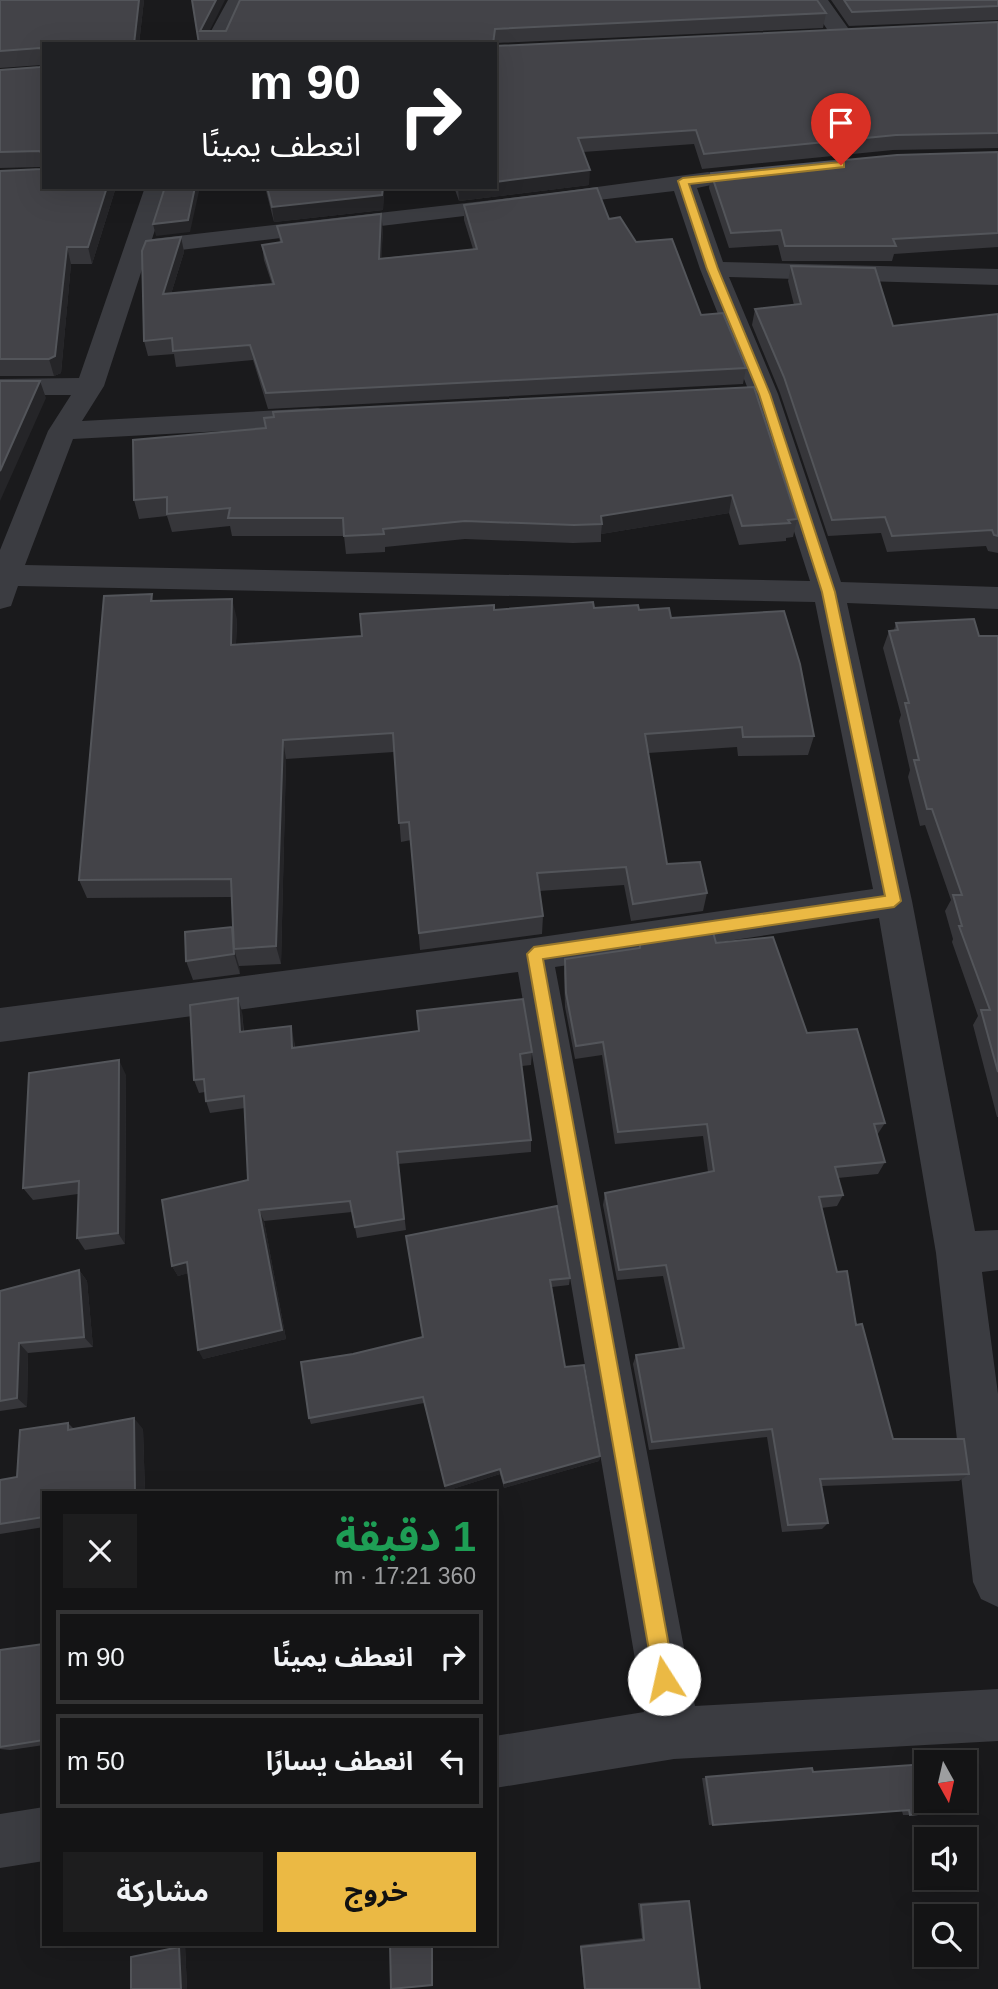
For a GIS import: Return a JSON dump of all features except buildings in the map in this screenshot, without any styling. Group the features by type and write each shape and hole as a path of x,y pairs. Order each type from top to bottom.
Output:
{"street":[{"path":"216,42 238,0"},
{"path":"818,0 842,35"},
{"path":"814,37 868,34"},
{"path":"137,248 736,176"},
{"path":"683,181 751,394 829,592 894,901 978,1252 998,1582"},
{"path":"156,189 90,386 62,431 2,583 829,592 998,598"},
{"path":"713,269 998,277"},
{"path":"0,387 90,386"},
{"path":"62,431 337,416"},
{"path":"0,1025 534,954 894,901"},
{"path":"534,954 674,1733"},
{"path":"497,1762 674,1733 998,1716"},
{"path":"0,1841 42,1834"}],"route":[{"path":"664,1679 534,954 894,901 829,592 764,394 713,269 683,181 841,165"}]}
